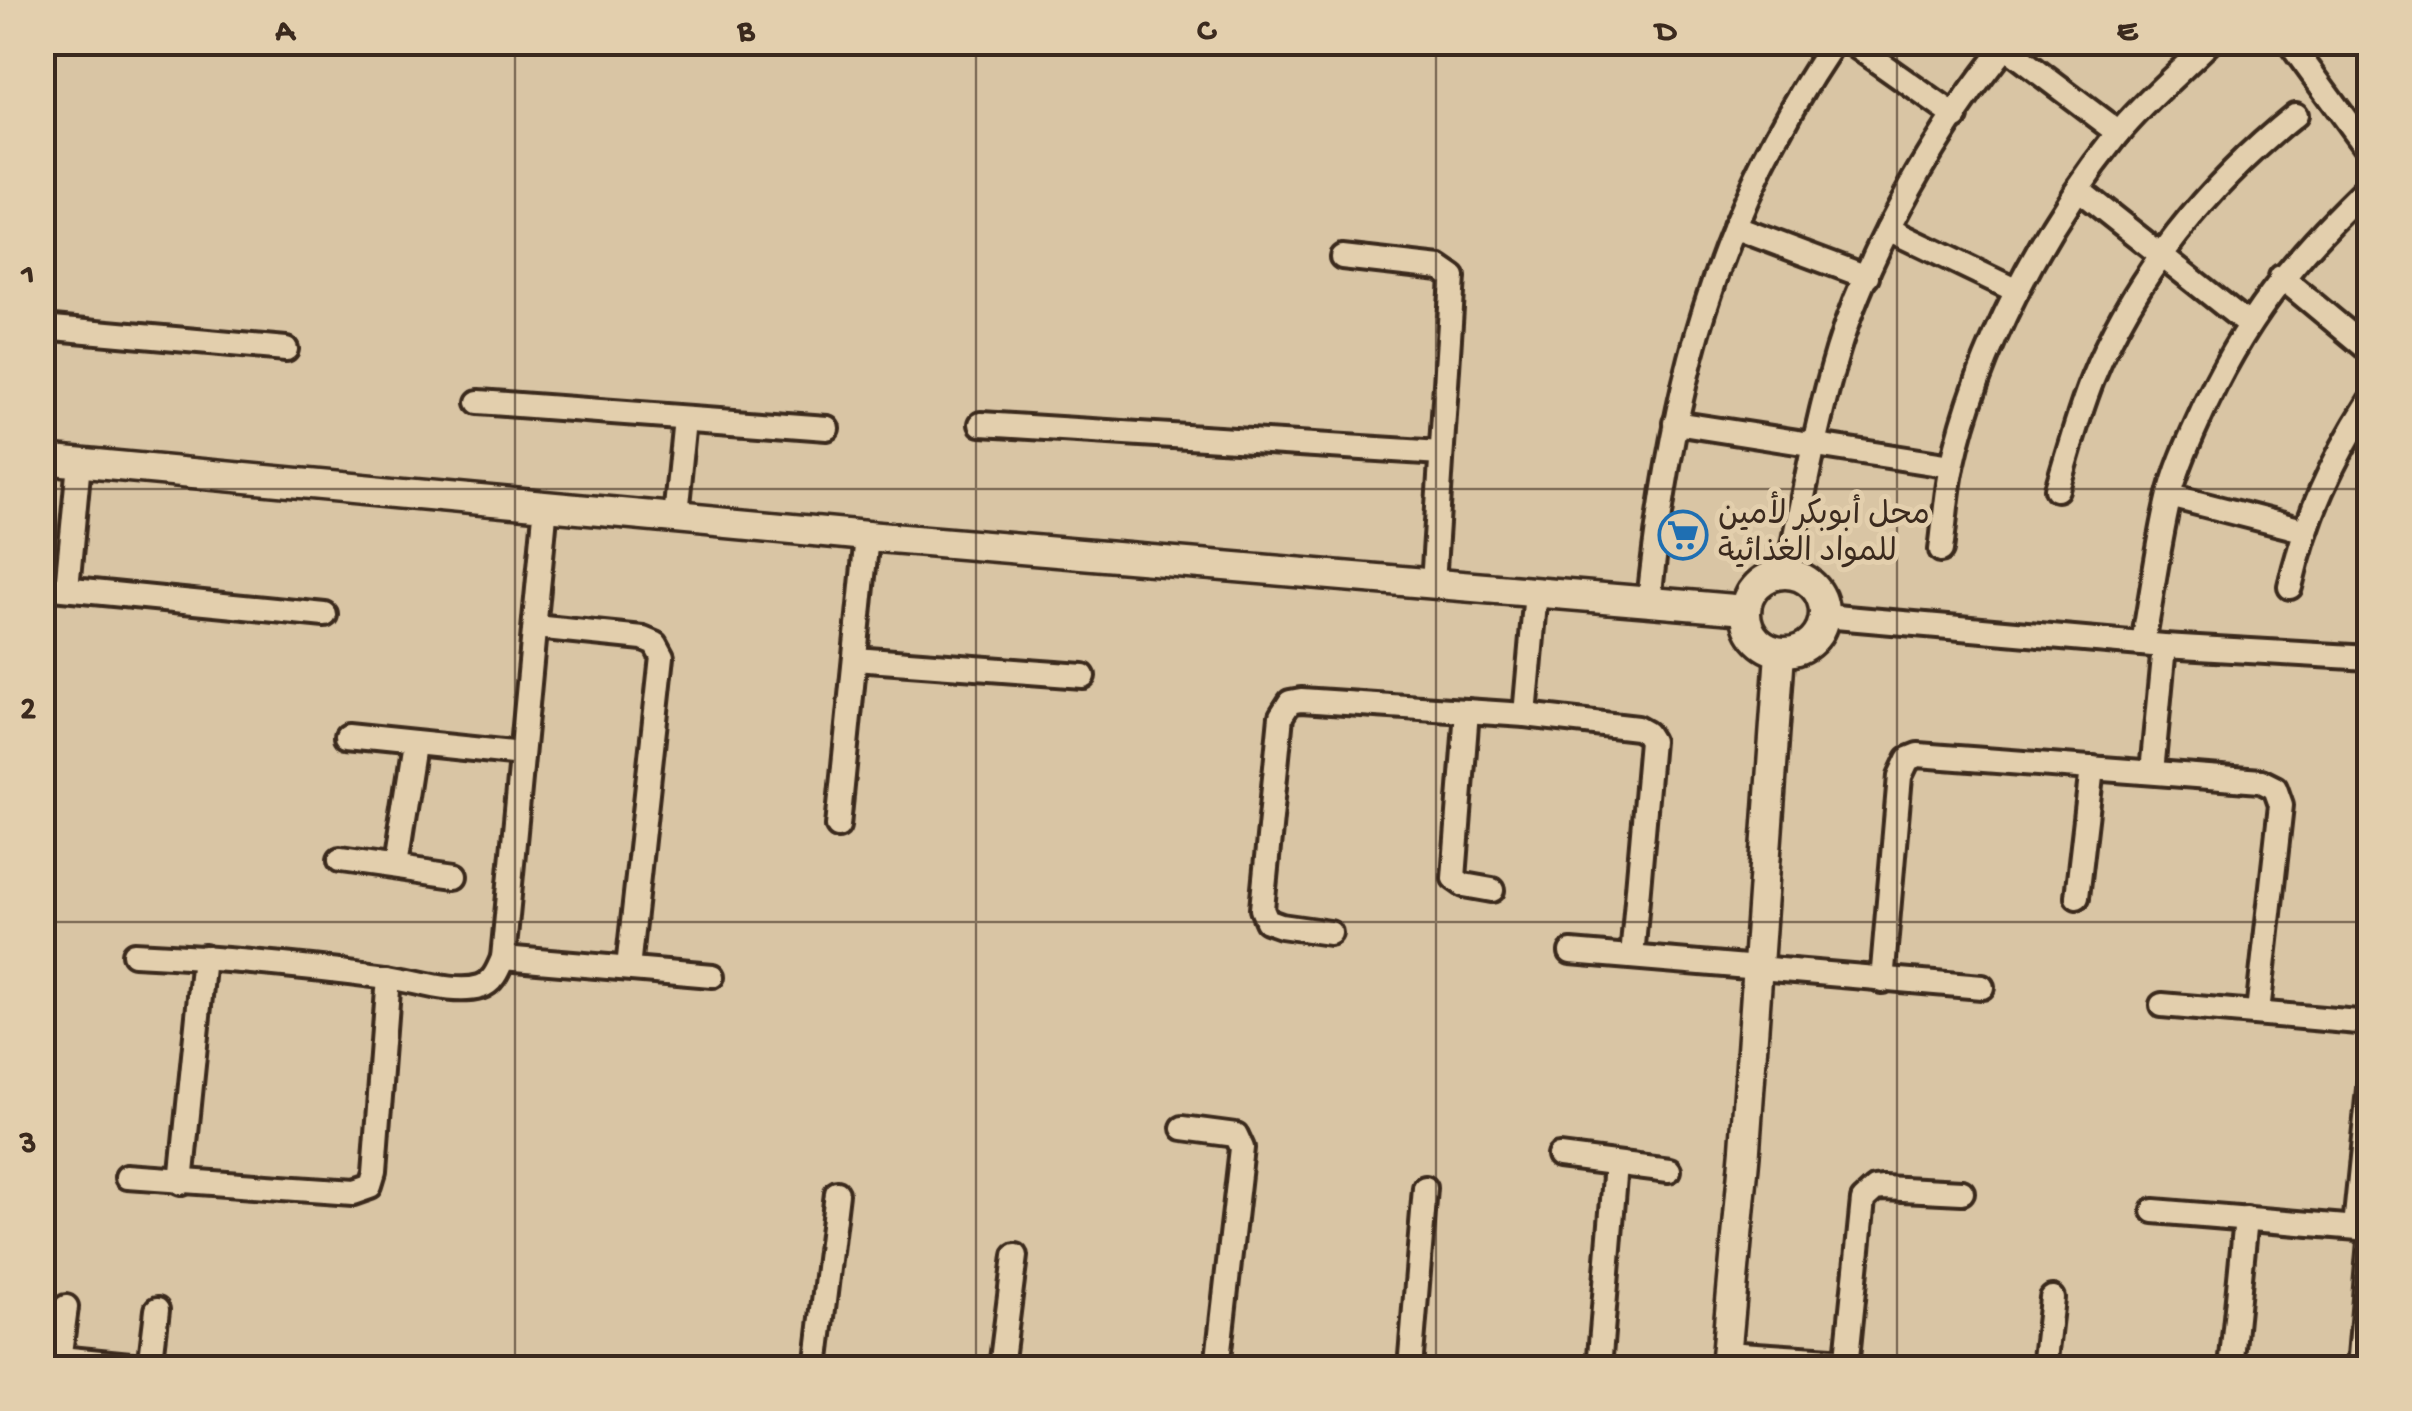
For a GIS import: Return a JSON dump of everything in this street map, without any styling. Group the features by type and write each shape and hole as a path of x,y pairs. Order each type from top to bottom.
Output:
{"main road":[{"path":"42,460 867,536 1746,610"},
{"path":"1787,574 1814,588 1824,616 1814,639 1804,647 1780,652 1768,649 1751,634 1746,610 1748,598 1764,580 1787,574"},
{"path":"1725,1360 1780,652"}],"street":[{"path":"1649,602 1659,505 1675,423 1711,284 1768,149 1834,42"},
{"path":"1850,42 1956,117"},
{"path":"1941,550 1952,466 1980,376 2046,236 2119,132 2210,42"},
{"path":"2288,42 2370,152"},
{"path":"1787,574 1838,348 1867,277 1888,229 1956,117 2007,45 2119,132"},
{"path":"2056,489 2092,380 2119,326 2163,255 2190,217 2250,151 2295,114"},
{"path":"2152,772 2154,644 2170,496 2208,398 2248,324 2320,232 2370,184"},
{"path":"2079,190 2248,324"},
{"path":"1734,227 1867,277"},
{"path":"1888,229 2017,291"},
{"path":"1342,256 1440,268 1453,277 1434,584"},
{"path":"2281,277 2370,351"},
{"path":"42,328 286,349"},
{"path":"2290,587 2303,530 2344,442 2370,401"},
{"path":"480,402 827,428"},
{"path":"675,518 685,418"},
{"path":"1675,423 1952,466"},
{"path":"982,424 1442,453"},
{"path":"68,589 79,462"},
{"path":"2170,496 2303,530"},
{"path":"134,954 204,957 464,989 483,986 497,973 502,958 546,504"},
{"path":"838,826 867,536"},
{"path":"42,587 325,615"},
{"path":"1525,715 1536,592"},
{"path":"1824,616 2370,658"},
{"path":"534,627 643,638 655,644 662,656 628,968"},
{"path":"854,658 1083,676"},
{"path":"1330,933 1281,926 1268,921 1262,908 1284,707 1301,700 1525,715 1637,728 1646,733 1651,741 1632,958"},
{"path":"1467,711 1454,878 1464,886 1492,890"},
{"path":"347,736 522,754"},
{"path":"395,867 414,745"},
{"path":"1882,981 1900,776 1908,759 1918,755 2261,780 2274,788 2281,805 2258,1012"},
{"path":"2076,897 2092,768"},
{"path":"340,860 456,876"},
{"path":"1570,952 1982,987"},
{"path":"182,1183 204,957"},
{"path":"502,958 714,976"},
{"path":"128,1178 353,1193 370,1186 389,977"},
{"path":"2162,1006 2370,1023"},
{"path":"2359,1368 2370,1079"},
{"path":"1184,1128 1227,1132 1236,1136 1242,1148 1217,1368"},
{"path":"1559,1156 1669,1170"},
{"path":"1599,1368 1616,1164"},
{"path":"1410,1368 1425,1188"},
{"path":"1725,1360 1847,1365 1863,1200 1867,1194 1883,1188 1962,1192"},
{"path":"816,1368 837,1193"},
{"path":"2154,1211 2365,1233"},
{"path":"2230,1368 2246,1218"},
{"path":"1001,1368 1015,1256"},
{"path":"2044,1368 2052,1298"},
{"path":"66,1307 59,1363 150,1368 157,1310"}],"place":[{"name":"محل أبوبكر لأمين للمواد الغذائية","path":"1683,535"}]}
